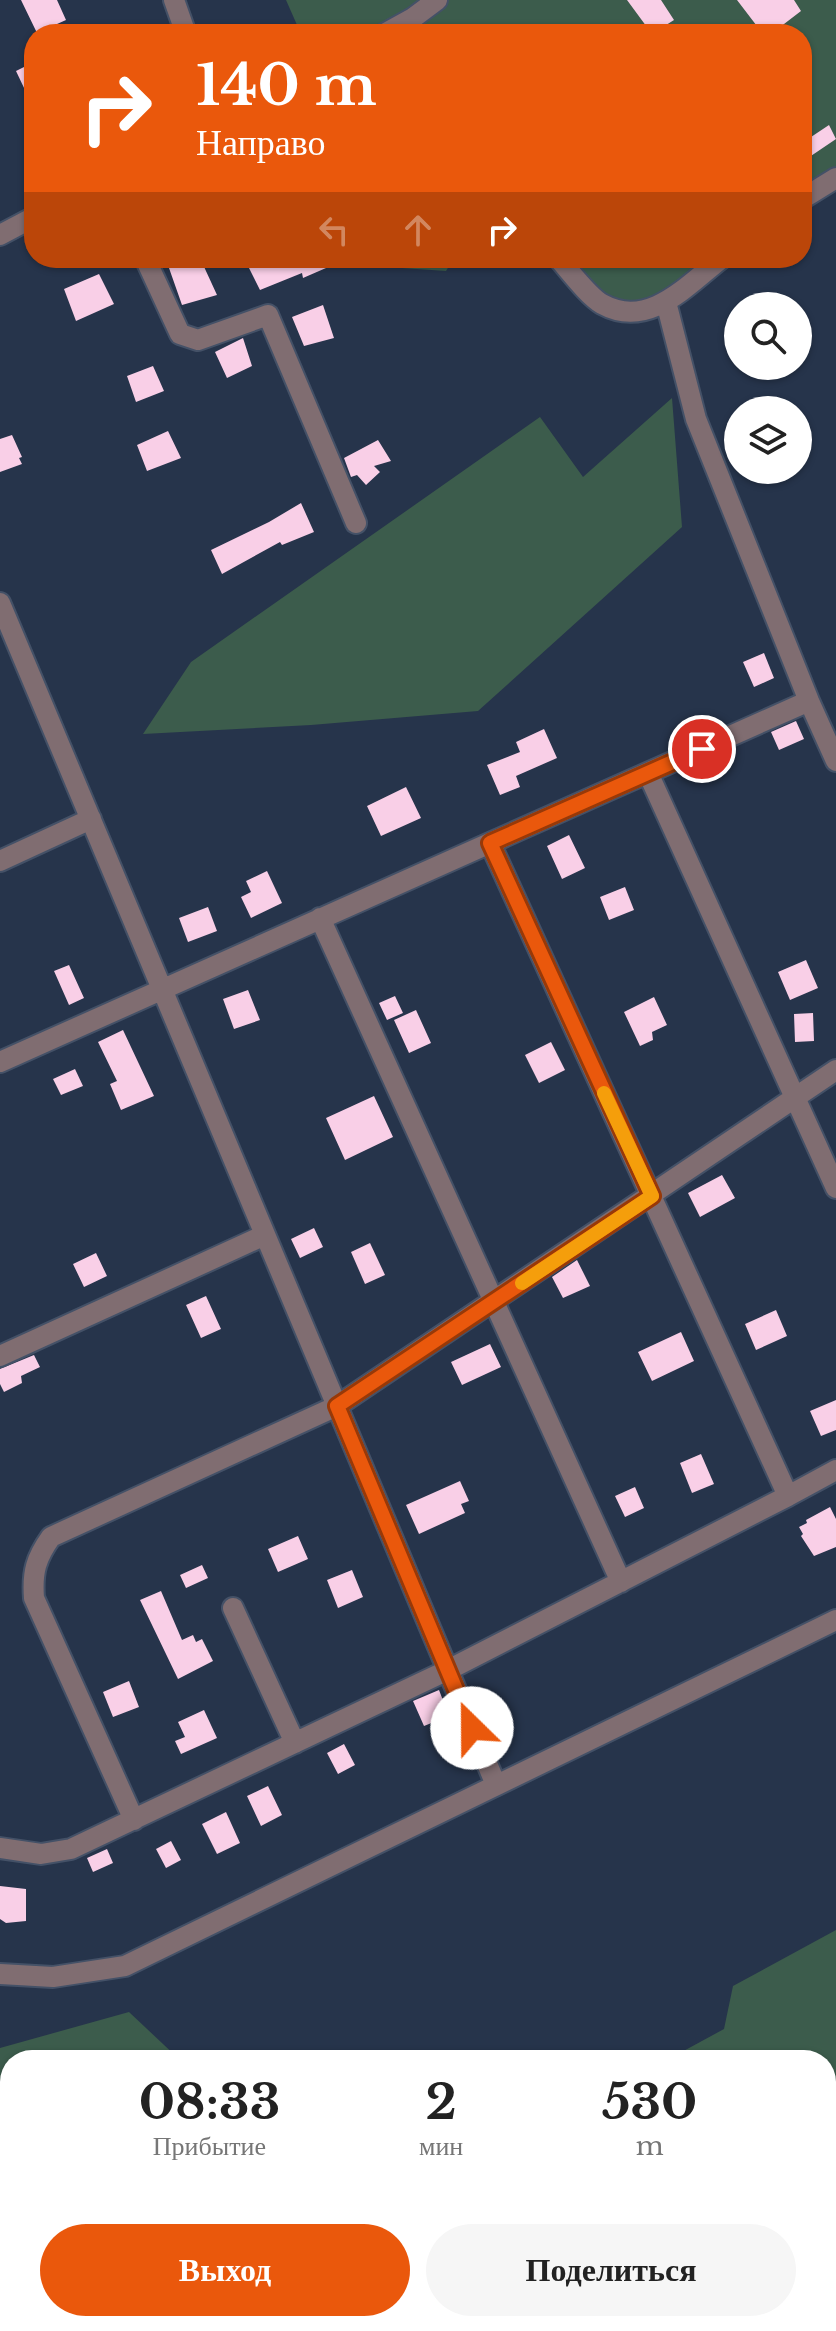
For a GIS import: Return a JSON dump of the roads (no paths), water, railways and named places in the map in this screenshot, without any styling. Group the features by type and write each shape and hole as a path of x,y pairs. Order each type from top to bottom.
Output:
{"street":[{"path":"174,0 182,24"},
{"path":"401,24 437,0"},
{"path":"812,193 836,178"},
{"path":"0,235 24,222"},
{"path":"150,268 180,334 198,340 268,315 356,523"},
{"path":"567,268 600,303 632,314 666,302 709,268"},
{"path":"666,302 696,419 836,761"},
{"path":"0,603 496,1785"},
{"path":"0,1062 809,701"},
{"path":"648,773 836,1188"},
{"path":"0,861 91,819"},
{"path":"490,843 788,1496"},
{"path":"320,918 621,1582"},
{"path":"134,1820 34,1598 32,1575 37,1557 51,1537 337,1406 836,1070"},
{"path":"0,1356 265,1235"},
{"path":"0,1848 41,1854 71,1849 448,1670 836,1470"},
{"path":"233,1608 295,1743"},
{"path":"0,1974 53,1977 125,1966 836,1620"}]}
